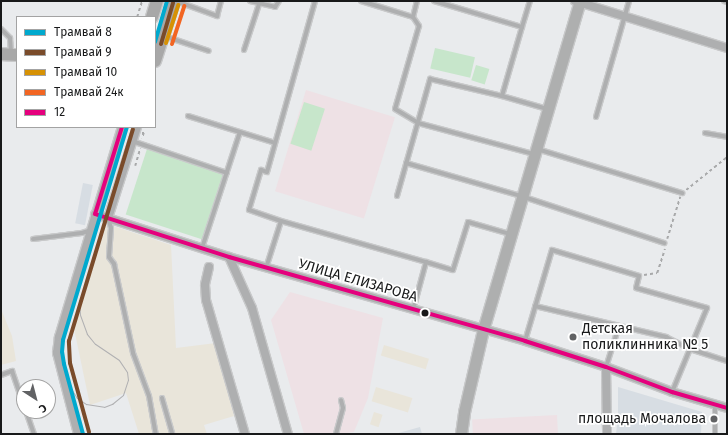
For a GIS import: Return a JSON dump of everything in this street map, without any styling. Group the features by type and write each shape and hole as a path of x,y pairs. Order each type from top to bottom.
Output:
{"main road":[{"path":"152,16 157,1"},
{"path":"156,59 175,1"}],"street":[{"path":"461,434 464,412 483,330 578,1 727,48"},
{"path":"78,434 57,353 61,330 122,128"},
{"path":"108,218 137,128"},
{"name":"УЛИЦА ЕЛИЗАРОВА","path":"96,214 266,268 525,341 672,392 727,408"},
{"path":"229,257 252,308 288,434"},
{"path":"208,267 205,285 206,300 245,434"},
{"path":"606,368 607,434"}],"lane":[{"path":"175,1 217,16 222,1"},
{"path":"250,1 260,2 275,7 278,1"},
{"path":"315,1 267,172 261,170 249,210 281,221 453,270 468,222 510,234"},
{"path":"362,1 413,17 419,26 395,108 418,123 534,151 682,193"},
{"path":"413,17 417,1"},
{"path":"434,1 522,27"},
{"path":"502,96 530,1"},
{"path":"596,117 629,1"},
{"path":"244,50 260,2"},
{"path":"1,29 10,38 10,55"},
{"path":"163,36 209,51"},
{"path":"397,196 430,79 502,96 547,109"},
{"path":"188,116 275,143"},
{"path":"202,248 240,132"},
{"path":"705,133 727,137"},
{"path":"132,141 226,174"},
{"path":"406,163 521,196 664,243"},
{"path":"108,218 111,228 109,257 114,264 133,353 149,396 156,434"},
{"path":"266,268 281,221"},
{"path":"33,239 82,233 91,230"},
{"path":"525,341 552,250 639,276 636,288 707,308 672,392"},
{"path":"413,310 426,262"},
{"path":"535,306 666,337 690,349 727,361"},
{"path":"606,368 619,326"},
{"path":"1,375 12,371 16,383"},
{"path":"162,398 172,434"},
{"path":"336,434 343,408 341,400"},
{"path":"714,404 715,434"},
{"path":"29,419 34,434"}],"path":[{"path":"137,16 142,1"},
{"path":"639,276 657,273 682,193 727,157"}],"shaded area":[{"path":"306,90 395,117 364,219 275,191"},
{"path":"83,183 93,185 85,225 75,223"},
{"path":"107,224 171,245 176,348 216,343 234,416 204,425 207,434 139,434 126,393 90,405 73,324"},
{"path":"290,292 383,318 368,398 354,432 341,434 304,434 271,320"},
{"path":"1,309 12,336 16,361 1,365"},
{"path":"384,345 429,359 426,369 381,356"},
{"path":"376,387 412,398 408,412 372,401"},
{"path":"618,387 702,412 701,434 616,434 618,416"},
{"path":"374,412 383,415 379,427 370,424"},
{"path":"557,415 558,434 473,434 472,419"},
{"path":"420,427 422,434 395,434"}],"green space":[{"path":"435,48 475,57 470,78 430,68"},
{"path":"476,65 489,69 485,84 471,80"},
{"path":"304,102 325,109 311,151 290,144"},
{"path":"147,149 223,174 202,239 126,215"}],"tram line":[{"name":"8","path":"156,39 167,1"},
{"name":"9","path":"161,44 173,3"},
{"name":"10","path":"166,43 178,5"},
{"name":"24к","path":"172,44 184,6"},
{"name":"8","path":"83,434 64,364 62,352 63,340 127,128"},
{"name":"9","path":"89,432 70,363 69,341 133,129"},
{"path":"70,387 77,398 86,404 104,407 112,404 123,395 128,380 127,372 119,360 95,344 87,334 80,315 79,300"}],"transit line":[{"name":"12","path":"122,128 95,214 229,257 525,341 606,367 672,392 727,408"}],"place":[{"name":"Детская поликлинника № 5","path":"573,337"},
{"name":"площадь Мочалова","path":"714,419"}]}
